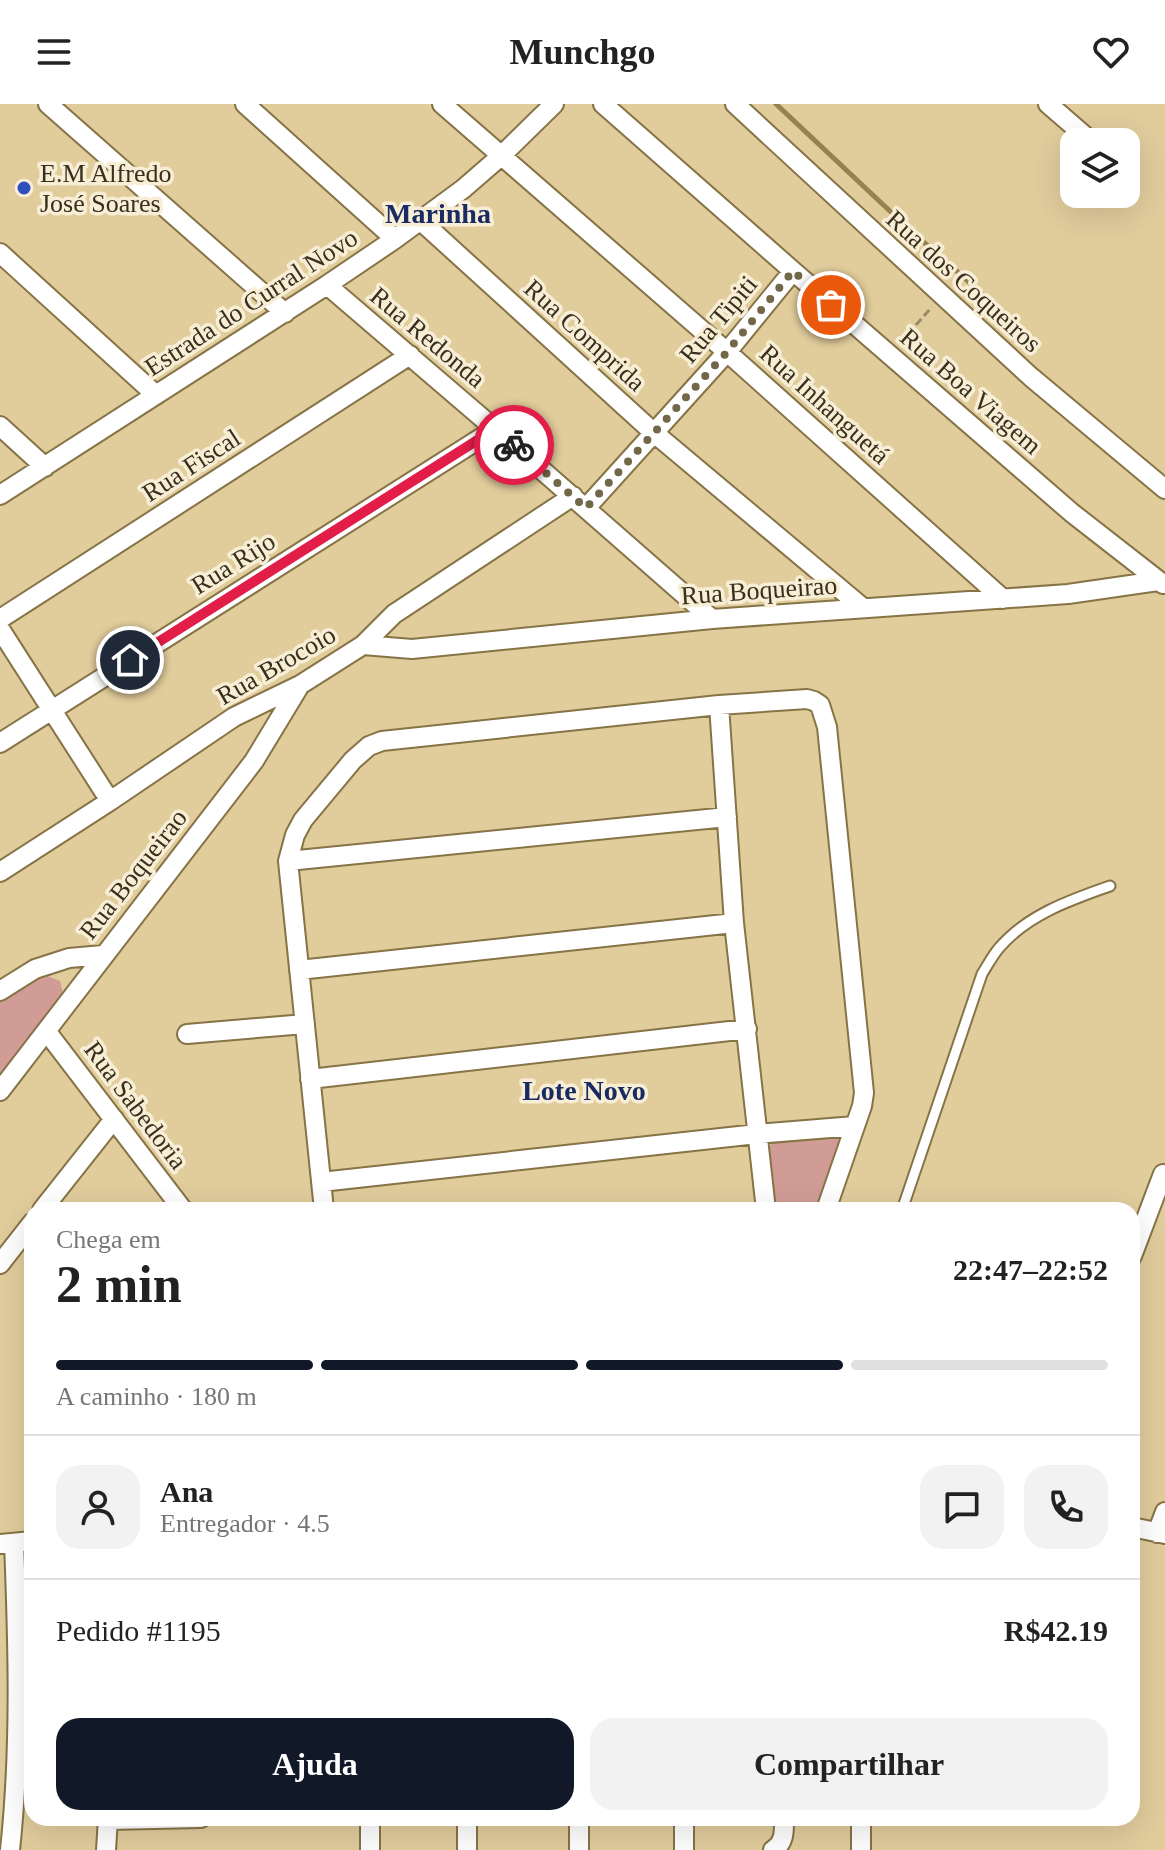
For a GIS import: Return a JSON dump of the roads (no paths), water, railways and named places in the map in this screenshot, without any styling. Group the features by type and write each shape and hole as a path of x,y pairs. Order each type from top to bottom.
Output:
{"street":[{"path":"48,104 285,313"},
{"path":"245,104 395,239"},
{"name":"Rua Inhanguetá","path":"442,104 727,352 1003,599"},
{"name":"Estrada do Curral Novo","path":"0,495 285,313 421,221 501,156 554,104"},
{"name":"Rua Boa Viagem","path":"603,104 1072,513 1162,583"},
{"name":"Rua dos Coqueiros","path":"735,104 1031,377 1165,489"},
{"path":"1048,104 1076,128"},
{"name":"Rua Comprida","path":"421,221 653,432 863,608"},
{"path":"0,253 156,395"},
{"name":"Rua Tipiti","path":"580,502 653,432 727,352 793,271"},
{"name":"Rua Redonda","path":"327,285 712,619"},
{"name":"Rua Fiscal","path":"0,619 410,355"},
{"path":"0,426 45,467"},
{"name":"Rua Rijo","path":"0,743 495,429"},
{"name":"Rua Brocoio","path":"0,872 234,717 300,685 363,645 394,614 580,502"},
{"name":"Rua Boqueirao","path":"363,645 412,649 712,619 1068,594 1162,583"},
{"path":"0,629 110,801"},
{"name":"Rua Boqueirao","path":"0,1091 254,761 300,685"},
{"path":"323,1202 288,861 303,820 353,760 369,746 382,741 719,705 807,699 820,705 827,727 864,1093 829,1202"},
{"path":"719,705 734,923 765,1202"},
{"path":"288,861 727,817"},
{"path":"299,970 734,923"},
{"path":"0,991 35,969 69,958 103,955"},
{"path":"187,1034 305,1024"},
{"path":"310,1079 747,1029"},
{"name":"Rua Sabedoria","path":"47,1032 177,1202"},
{"path":"48,1202 114,1119"},
{"path":"321,1182 855,1126"},
{"path":"1140,1235 1163,1174"},
{"path":"0,1264 24,1233"},
{"path":"1140,1529 1161,1533 1165,1512"},
{"path":"10,1850 14,1815 18,1643 15,1543"},
{"path":"106,1850 108,1826"},
{"path":"370,1826 370,1850"},
{"path":"467,1826 467,1850"},
{"path":"579,1826 579,1850"},
{"path":"684,1826 684,1850"},
{"path":"773,1850 780,1845 784,1826"},
{"path":"861,1826 861,1850"}],"lane":[{"path":"905,1202 982,974 1000,947 1026,924 1063,902 1110,886"}],"waterway":[{"path":"776,104 1004,313"}],"place":[{"name":"E.M Alfredo José Soares","path":"24,188"}],"district":[{"name":"Marinha","path":"438,213"},
{"name":"Lote Novo","path":"584,1090"}]}
